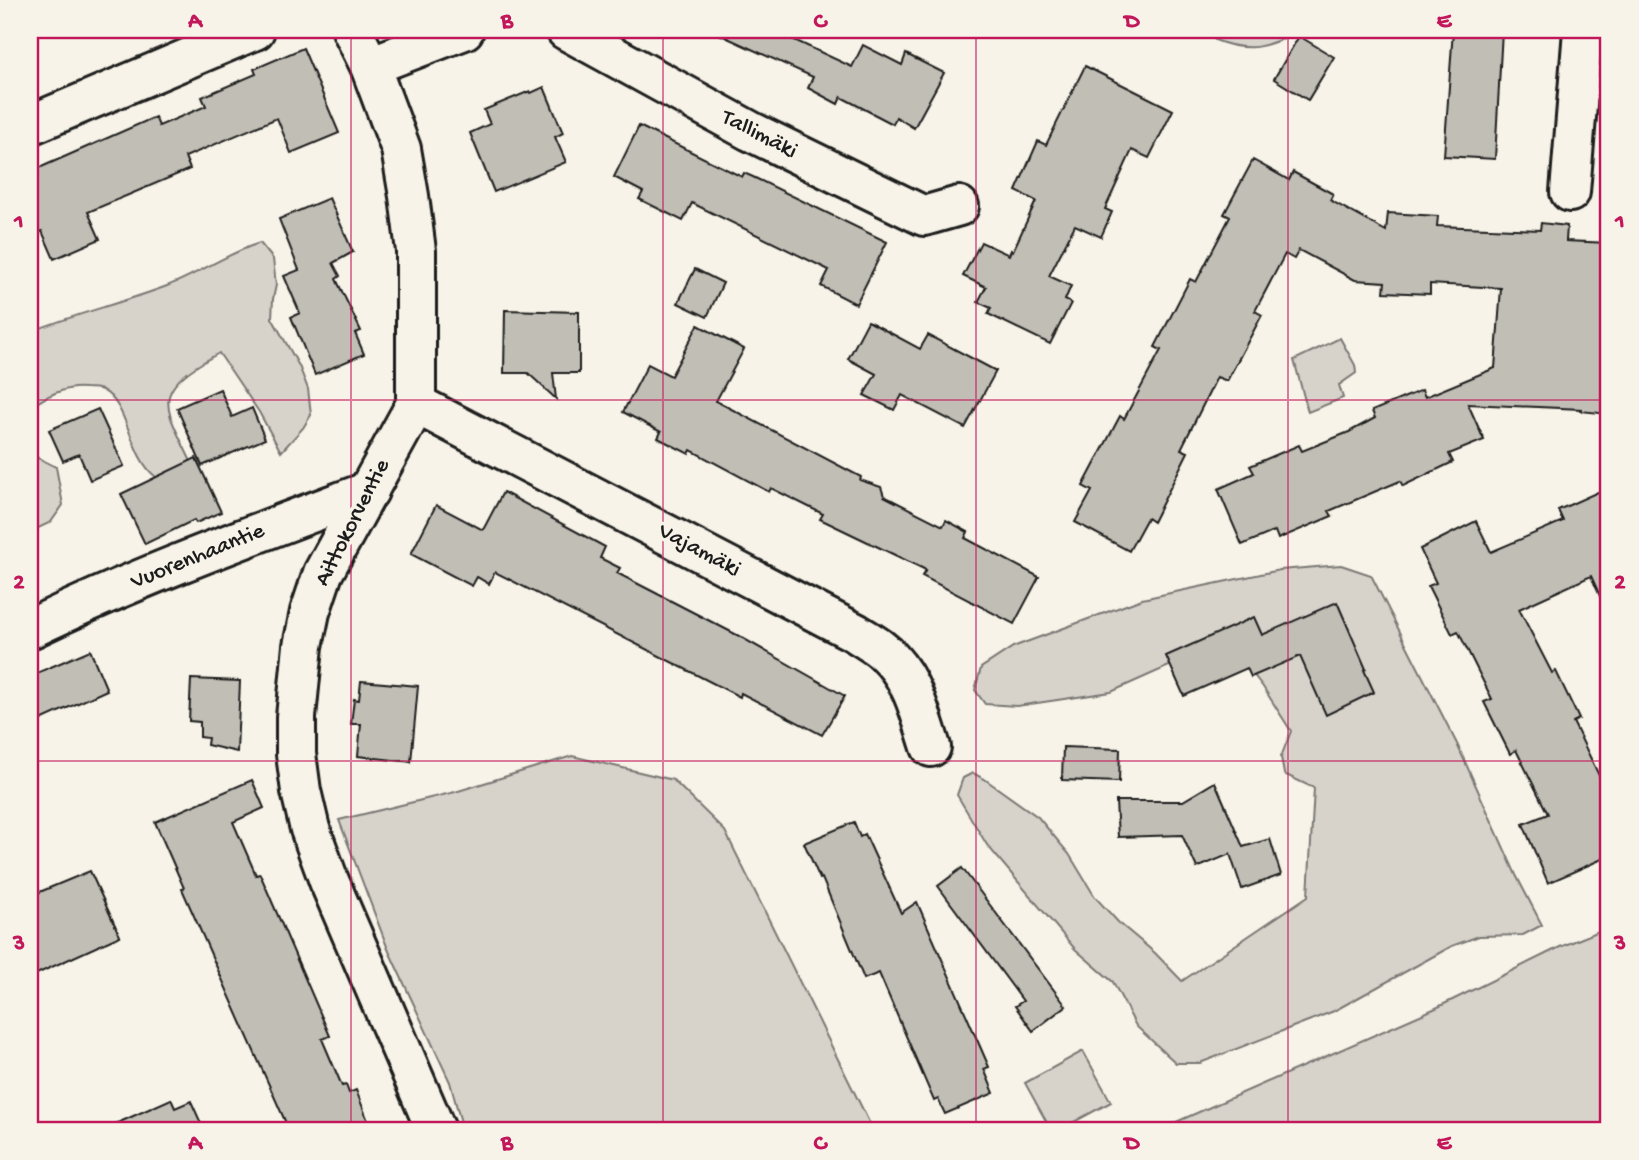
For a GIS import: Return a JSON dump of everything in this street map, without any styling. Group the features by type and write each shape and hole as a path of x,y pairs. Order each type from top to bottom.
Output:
{"street":[{"path":"30,125 255,30"},
{"name":"Aittokorventie","path":"352,30 370,66 401,149 416,251 416,404 323,573 310,612 301,659 296,754 310,829 436,1130"},
{"path":"370,66 464,30"},
{"name":"Tallimäki","path":"566,30 750,131 924,216 959,206"},
{"path":"1570,192 1583,30"},
{"name":"Vajamäki","path":"416,404 844,626 876,646 892,659 909,682 931,747"},
{"name":"Vuorenhaantie","path":"30,629 70,609 369,491"}],"shaded area":[{"path":"1217,30 1303,30 1270,44 1240,47 1215,40"},
{"path":"260,243 273,259 276,285 272,318 299,366 308,389 311,415 281,452 259,412 219,353 181,379 172,390 168,401 175,428 194,468 156,477 140,457 118,406 102,390 63,390 30,408 30,332 167,286"},
{"path":"1340,338 1355,365 1356,373 1339,385 1343,398 1308,412 1294,360"},
{"path":"30,454 56,467 63,505 51,522 30,532"},
{"path":"1341,565 1371,575 1457,744 1516,875 1542,925 1523,935 1479,936 1452,946 1334,1011 1200,1063 1176,1063 1136,1026 1113,982 1075,949 987,845 957,795 963,778 973,773 1038,817 1069,854 1095,897 1182,981 1308,896 1314,788 1284,774 1281,757 1291,731 1246,665 1178,662 1111,692 1017,706 985,704 975,690 981,668 1013,647 1142,599 1280,570"},
{"path":"572,756 673,780 725,831 873,1130 463,1130 450,1082 388,949 339,820 455,792"},
{"path":"1609,927 1609,1130 1158,1130 1436,1008 1560,947"},
{"path":"1083,1051 1111,1102 1059,1130 1051,1130 1025,1083"}],"building":[{"path":"710,30 794,30 790,38 852,67 863,45 902,65 906,54 944,73 914,128 896,117 893,124 841,97 838,104 808,88 813,77"},
{"path":"1453,30 1502,30 1495,159 1444,156"},
{"path":"1299,36 1334,57 1308,100 1274,79"},
{"path":"303,48 339,133 291,153 277,118 185,157 190,169 88,212 100,239 54,259 42,231 30,237 30,172 155,117 159,126 206,106 202,97 256,74 254,69"},
{"path":"1085,66 1173,110 1149,158 1132,150 1105,209 1112,212 1101,237 1075,225 1049,276 1071,286 1065,300 1071,303 1050,344 988,314 991,308 978,302 986,287 963,276 981,242 1009,255 1011,250 1013,251 1036,201 1016,191 1038,141 1046,145"},
{"path":"544,87 563,133 555,137 566,162 494,192 470,133 490,124 484,110"},
{"path":"639,126 742,177 744,173 753,177 887,242 856,304 821,286 829,270 692,203 683,221 639,199 643,192 614,177"},
{"path":"1253,160 1289,180 1293,172 1333,194 1330,200 1386,231 1388,213 1438,216 1437,226 1540,230 1541,223 1567,226 1566,241 1609,243 1609,414 1580,411 1581,409 1468,404 1484,440 1449,454 1453,462 1403,486 1400,481 1329,511 1332,516 1278,539 1275,531 1242,545 1218,489 1254,473 1250,466 1299,445 1302,451 1349,432 1375,418 1372,411 1422,390 1425,397 1495,368 1501,288 1430,284 1430,294 1384,292 1385,282 1355,280 1299,250 1294,259 1285,254 1255,311 1262,315 1227,381 1217,377 1181,449 1188,452 1153,522 1147,518 1129,551 1075,522 1092,491 1083,486 1120,416 1124,419 1161,350 1155,347 1190,279 1196,282 1230,217 1224,214"},
{"path":"329,198 353,252 333,263 340,276 336,279 361,331 355,333 364,354 315,375 291,317 300,313 284,276 299,270 279,219"},
{"path":"695,269 723,283 707,317 678,303"},
{"path":"505,310 579,312 579,373 553,373 556,399 528,373 504,373"},
{"path":"868,321 920,349 928,335 996,371 965,428 902,395 894,410 864,395 876,374 848,359"},
{"path":"698,325 744,349 716,401 861,477 860,480 881,487 884,496 943,526 946,520 968,532 965,538 1039,577 1014,624 922,576 926,570 820,519 823,514 771,488 769,492 691,450 689,454 658,438 661,432 623,412 648,364 671,376"},
{"path":"220,389 232,417 252,408 265,439 202,466 177,408"},
{"path":"98,409 124,466 90,480 79,454 63,461 49,430"},
{"path":"196,458 221,512 196,523 194,520 145,544 121,494"},
{"path":"1609,487 1609,616 1591,576 1519,609 1552,673 1556,671 1579,719 1573,722 1609,796 1609,856 1548,883 1523,824 1548,814 1516,750 1510,754 1484,702 1492,699 1458,631 1452,634 1428,586 1436,583 1420,549 1476,521 1491,552 1563,521 1558,510"},
{"path":"503,492 605,547 600,558 620,568 617,573 737,635 845,696 822,735 741,693 740,697 495,572 489,584 477,577 472,586 411,554 436,505 483,530"},
{"path":"1337,602 1374,692 1326,715 1300,656 1251,677 1247,668 1184,696 1166,656 1254,617 1262,635"},
{"path":"90,650 107,690 30,725 30,676"},
{"path":"191,679 240,681 237,752 207,745 208,738 200,737 200,722 189,721"},
{"path":"361,681 418,686 411,762 358,756 361,724 351,724 354,699 359,700"},
{"path":"1063,747 1120,749 1119,782 1062,780"},
{"path":"252,780 264,808 233,822 256,875 260,874 330,1036 322,1039 342,1086 346,1085 349,1093 356,1090 368,1121 361,1124 364,1130 289,1130 155,822"},
{"path":"1215,782 1243,847 1270,839 1281,875 1242,889 1230,854 1197,868 1182,835 1118,837 1116,801 1183,801"},
{"path":"854,822 860,837 865,834 901,913 917,902 989,1067 984,1069 994,1093 945,1114 938,1099 934,1101 879,973 864,979 822,878 820,879 804,843"},
{"path":"962,868 1066,1006 1033,1031 1015,1006 1023,1001 938,886"},
{"path":"90,871 120,936 30,977 30,896"},
{"path":"171,1099 175,1108 191,1101 204,1130 102,1130"}]}
